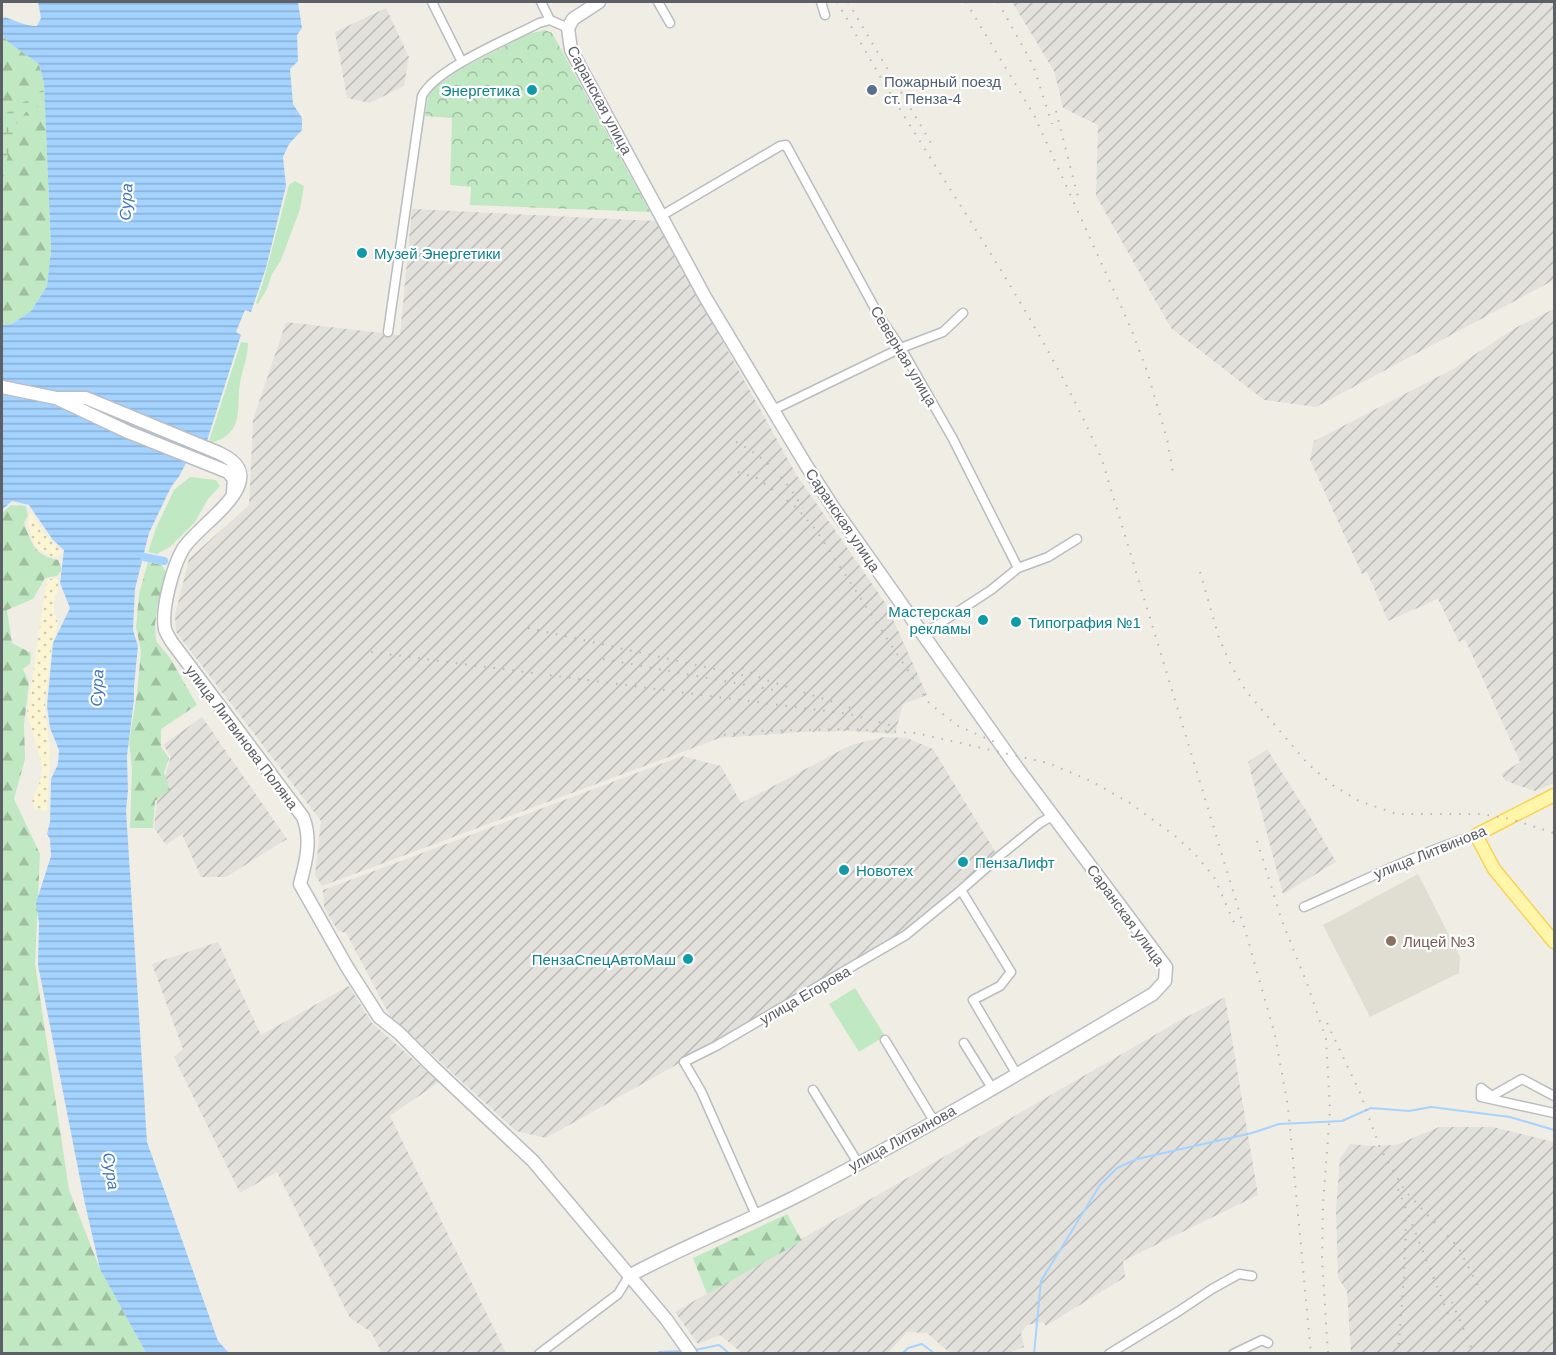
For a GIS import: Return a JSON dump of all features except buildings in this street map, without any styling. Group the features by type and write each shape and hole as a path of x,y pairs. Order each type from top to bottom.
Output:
{"main road":[{"path":"568,28 573,19 599,2"},
{"name":"Саранская улица","path":"568,28 569,42 575,58 705,297 833,507 1052,816 1166,967 1165,981"},
{"path":"2,387 56,398 86,398 231,458 240,472 239,485 232,496"},
{"path":"56,398 128,432 232,476 234,485 232,496"},
{"name":"улица Литвинова Поляна","path":"232,496 180,554 165,610 165,630 303,817 308,839 300,884 347,967 379,1017 399,1033 532,1161 692,1353"},
{"name":"улица Литвинова","path":"1476,835 1554,795"},
{"path":"1476,835 1494,869 1554,942"},
{"name":"улица Литвинова","path":"629,1276 662,1258 791,1199 858,1163 1153,994 1165,981"}],"street":[{"path":"432,2 462,62"},
{"path":"541,2 550,20"},
{"path":"658,2 670,23"},
{"path":"821,2 825,15"},
{"path":"388,332 422,96 433,82 462,62 539,23 550,20 568,28"},
{"name":"Северная улица","path":"661,216 780,146 786,146 879,316 901,348 953,439 1018,568"},
{"path":"773,410 901,348 943,332 963,313"},
{"path":"922,635 991,590 1018,568 1048,557 1077,539"},
{"name":"улица Егорова","path":"756,1215 701,1091 684,1062 716,1046 906,935 1040,823 1052,816"},
{"name":"улица Литвинова","path":"1304,907 1394,866 1447,844 1476,835"},
{"path":"961,890 1011,972 1000,986 974,1000 1016,1073"},
{"path":"885,1041 934,1121"},
{"path":"964,1043 992,1088"},
{"path":"1554,1096 1522,1079 1492,1096 1481,1088 1481,1097 1554,1113"},
{"path":"813,1090 858,1163"},
{"path":"1109,1353 1179,1311 1212,1288 1239,1274 1252,1276"},
{"path":"539,1353 618,1294 629,1276"},
{"path":"1233,1353 1262,1340 1268,1343"}],"shaded area":[{"path":"1012,2 1554,2 1554,280 1316,407 1264,400 1171,328 1096,196 1098,125 1063,108 1054,71"},
{"path":"386,8 409,57 404,86 370,103 347,98 335,32"},
{"path":"412,209 656,221 796,474 886,604 927,695 903,704 895,734 849,731 802,732 720,738 322,886 315,875 321,821 176,632 175,615 189,559 249,505 253,420 286,322 400,335"},
{"path":"1554,309 1554,783 1535,791 1506,781 1501,774 1520,762 1465,639 1459,642 1438,599 1388,621 1367,572 1362,574 1310,460 1314,441 1453,369 1515,328"},
{"path":"202,717 287,839 226,877 201,877 182,834 166,845 154,828 157,801 171,756 163,745"},
{"path":"884,737 907,738 933,749 996,853 901,935 779,1007 546,1138 516,1131 390,1016 346,933 338,931 324,907 323,890 682,756 721,766 741,803 851,745"},
{"path":"1267,749 1336,862 1283,894 1248,762"},
{"name":"Лицей №3","path":"1418,874 1460,957 1459,973 1370,1017 1323,925"},
{"path":"218,942 261,1035 349,986 372,1023 439,1082 390,1116 506,1353 382,1353 371,1332 350,1318 277,1172 240,1193 174,1057 183,1049 152,964"},
{"path":"1225,997 1258,1195 1123,1261 1125,1277 1046,1326 1043,1322 1027,1325 1021,1333 1024,1347 1009,1353 950,1353 927,1333 907,1332 888,1353 742,1353 720,1335 698,1344 675,1312 1179,1021"},
{"path":"1439,1127 1493,1127 1554,1142 1554,1353 1351,1353 1347,1291 1338,1278 1336,1209 1340,1158 1350,1144 1396,1145"}],"green space":[{"path":"545,30 552,33 650,212 470,205 471,187 450,185 452,118 425,116 428,96 438,85 466,66 528,34"},
{"path":"2,34 8,42 39,64 44,83 51,250 47,286 31,311 12,324 2,325"},
{"path":"44,89 44,104 26,112 14,127 2,184 2,116"},
{"path":"295,181 304,186 300,209 281,260 258,304 256,303 289,185"},
{"path":"241,342 248,343 248,348 240,384 237,420 227,435 208,444"},
{"path":"190,477 216,480 220,486 208,499 195,522 171,546 157,554 148,552 156,528 174,490"},
{"path":"11,505 26,506 28,516 24,523 32,543 39,552 58,560 62,570 57,576 45,578 33,599 7,610 12,643 31,653 30,664 23,669 29,682 24,725 25,759 14,799 40,854 35,964 69,1190 100,1269 146,1353 3,1354 2,1349 2,513"},
{"path":"148,562 162,565 168,576 158,603 155,624 156,641 170,658 197,705 161,729 161,747 169,758 164,773 170,790 155,801 153,828 130,828 132,769 129,742 141,651 136,627 139,594"},
{"path":"855,988 885,1036 859,1052 829,1004"},
{"path":"787,1214 802,1241 707,1294 693,1258"}],"sand":[{"path":"30,512 48,538 62,551 58,557 43,552 34,542 29,527"},
{"path":"47,579 58,579 58,591 53,606 58,624 52,643 45,705 50,753 47,811 35,809 32,800 41,779 42,766 27,713"}],"water":[{"name":"Сура","path":"38,2 298,2 302,28 297,35 298,61 290,69 293,104 302,118 302,130 289,144 283,157 286,186 266,268 251,312 245,310 236,332 241,335 205,447 196,443 180,475 171,487 149,533 135,589 133,630 138,646 127,756 126,810 147,1142 218,1341 229,1353 146,1353 100,1269 38,965 39,923 36,903 51,856 50,839 47,834 50,822 51,779 58,764 59,750 50,728 47,706 53,643 70,608 60,583 64,550 53,540 29,505 12,501 2,510 2,325 12,324 31,311 47,286 51,250 44,83 39,64 8,42 2,34 2,21 4,17 37,26 41,18"}],"waterway":[{"path":"144,557 164,561"},
{"path":"1034,1354 1041,1281 1100,1185 1117,1168 1137,1159 1252,1133 1279,1124 1342,1121 1371,1108 1409,1111 1431,1107 1510,1117 1554,1130"},
{"path":"902,1354 908,1348 922,1344 935,1354"},
{"path":"695,1350 719,1345 730,1354"},
{"path":"659,1352 683,1351"}],"railway":[{"path":"837,2 892,96 1013,290 1082,416 1102,460 1275,1035 1288,1107 1311,1354"},
{"path":"848,2 931,143"},
{"path":"966,2 1034,115 1130,326 1147,371 1167,439 1174,478"},
{"path":"998,2 1033,65 1052,124"},
{"path":"1056,111 1079,201"},
{"path":"736,442 766,462 790,488 803,508"},
{"path":"738,472 757,478 797,508 816,530 929,703 958,726 997,743"},
{"path":"1200,572 1219,638 1246,691 1308,764 1334,786 1359,801 1397,814 1482,814 1510,819 1554,833"},
{"path":"528,628 751,677"},
{"path":"371,652 849,714 893,726"},
{"path":"603,659 774,690"},
{"path":"742,668 763,679 854,709"},
{"path":"724,735 757,731 848,729 916,733 1048,763 1091,781 1130,803 1175,836 1195,854 1214,877 1236,927"},
{"path":"1257,841 1282,921 1326,1039 1330,1110 1323,1204 1322,1259 1328,1354"},
{"path":"1327,1023 1360,1093 1380,1148 1405,1191 1458,1247 1488,1305"},
{"path":"1398,1189 1450,1319"},
{"path":"1398,1354 1406,1223 1403,1214"},
{"path":"1452,1302 1474,1354"}],"place":[{"name":"Энергетика","path":"532,90"},
{"name":"Пожарный поезд ст. Пенза-4","path":"872,90"},
{"name":"Музей Энергетики","path":"362,253"},
{"name":"Мастерская рекламы","path":"983,620"},
{"name":"Типография №1","path":"1016,622"},
{"name":"ПензаЛифт","path":"963,862"},
{"name":"Новотех","path":"844,870"},
{"name":"Лицей №3","path":"1391,941"},
{"name":"ПензаСпецАвтоМаш","path":"688,959"}]}
